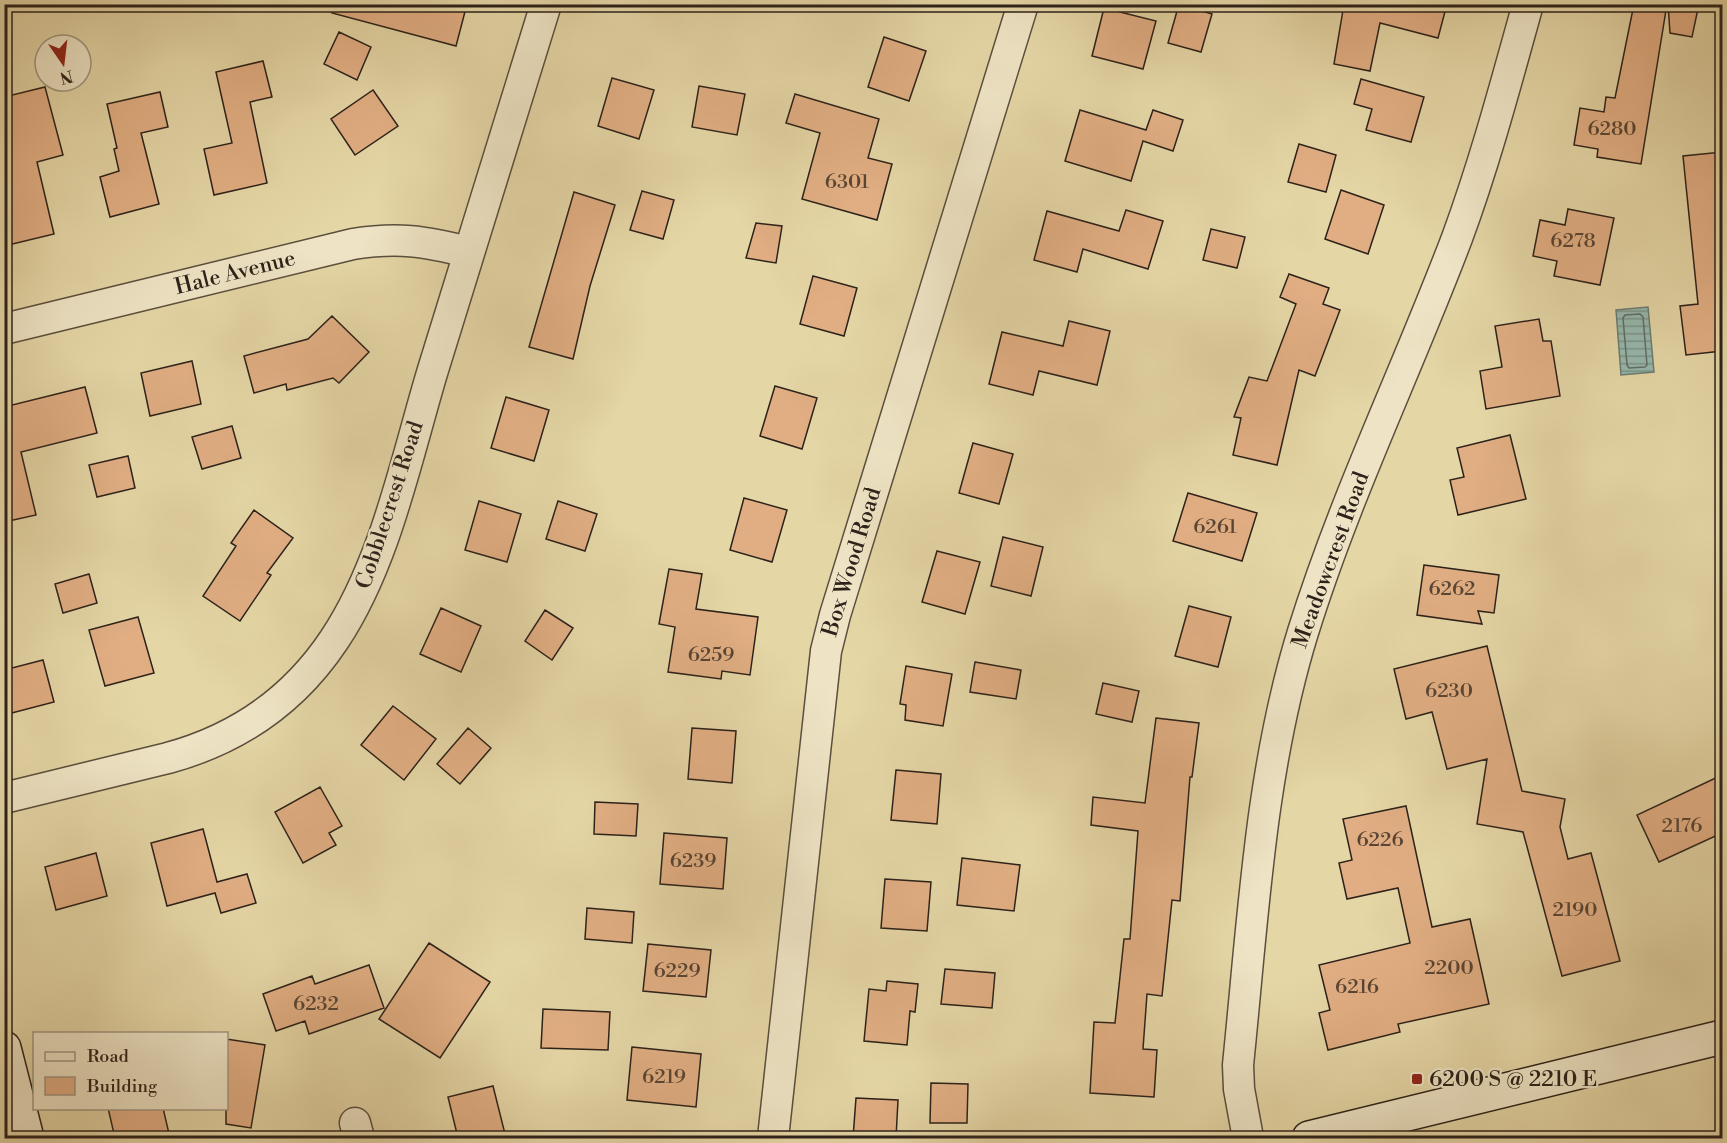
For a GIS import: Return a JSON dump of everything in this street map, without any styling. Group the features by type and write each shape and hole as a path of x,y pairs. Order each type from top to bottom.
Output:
{"main road":[{"path":"1309,1138 1722,1037"},
{"path":"4,1048 27,1138"}],"street":[{"name":"Cobblecrest Road","path":"4,798 168,758 213,743 244,728 283,699 307,675 334,641 348,618 376,557 546,4"},
{"name":"Box Wood Road","path":"772,1138 826,651 838,604 1023,4"},
{"name":"Meadowcrest Road","path":"1248,1138 1239,1089 1238,1065 1263,823 1280,721 1302,634 1331,547 1457,238 1492,130 1528,4"},
{"name":"Hale Avenue","path":"4,329 353,244 409,239 468,252"}],"water":[{"path":"1648,307 1654,372 1621,375 1616,310"}],"building":[{"path":"333,4 467,4 456,46 332,13"},
{"path":"1179,4 1212,14 1201,52 1168,43"},
{"path":"1344,4 1447,4 1438,38 1380,23 1370,71 1334,64"},
{"path":"1634,4 1667,4 1641,164 1597,157 1598,149 1574,145 1580,108 1604,112 1606,97 1615,98"},
{"path":"1668,4 1699,4 1692,37 1670,33"},
{"path":"1104,8 1156,21 1143,69 1092,56"},
{"path":"339,32 371,47 357,80 324,64"},
{"path":"884,37 926,51 909,101 868,87"},
{"path":"263,61 272,97 250,102 267,183 214,195 204,149 232,143 216,72"},
{"path":"612,78 654,90 639,139 598,126"},
{"path":"1361,79 1424,97 1411,142 1366,130 1372,109 1354,104"},
{"path":"699,86 745,94 737,135 692,127"},
{"path":"33,90 33,93 47,93 63,155 37,162 54,234 4,246 4,97"},
{"path":"373,90 398,126 355,155 331,119"},
{"path":"160,92 168,127 141,133 159,204 110,217 100,177 119,171 114,149 117,148 107,104"},
{"path":"795,94 879,119 868,158 892,164 877,220 802,199 820,133 786,123"},
{"path":"1080,110 1146,130 1153,110 1183,120 1173,151 1143,141 1131,181 1065,161"},
{"path":"1299,144 1336,155 1326,192 1288,182"},
{"path":"1722,152 1722,351 1686,355 1680,306 1698,304 1683,156"},
{"path":"1341,190 1384,205 1368,254 1325,239"},
{"path":"642,191 674,200 663,239 630,230"},
{"path":"574,192 615,205 590,286 573,359 529,347"},
{"path":"1568,209 1614,218 1600,285 1554,276 1557,261 1533,256 1540,220 1565,225"},
{"path":"1126,210 1163,221 1148,269 1083,249 1077,272 1034,260 1047,211 1119,231"},
{"path":"756,223 782,226 776,263 746,258"},
{"path":"1211,229 1245,237 1237,268 1203,260"},
{"path":"1289,274 1329,288 1323,304 1340,310 1315,376 1299,370 1277,465 1233,455 1241,418 1234,417 1249,377 1267,381 1296,304 1280,297"},
{"path":"813,276 857,288 844,336 800,324"},
{"path":"332,316 369,352 339,383 333,378 287,390 286,384 254,393 244,356 308,339"},
{"path":"1539,319 1543,341 1551,341 1560,396 1486,409 1480,371 1502,367 1495,326"},
{"path":"1069,321 1110,331 1097,385 1039,371 1033,395 989,384 1002,332 1063,346"},
{"path":"192,361 201,404 150,416 141,373"},
{"path":"775,386 817,398 802,449 760,436"},
{"path":"85,387 97,433 21,452 36,515 4,522 4,407"},
{"path":"506,397 549,410 534,461 491,448"},
{"path":"232,426 241,458 202,469 192,437"},
{"path":"1510,435 1526,499 1458,515 1450,480 1464,477 1457,448"},
{"path":"973,443 1013,454 999,504 959,493"},
{"path":"128,456 135,488 97,497 89,465"},
{"path":"1188,493 1257,513 1242,561 1173,541"},
{"path":"744,498 787,510 772,562 730,550"},
{"path":"479,501 521,514 507,562 465,550"},
{"path":"558,501 597,514 585,551 546,539"},
{"path":"254,510 293,538 267,573 271,575 240,621 203,596 236,546 231,543"},
{"path":"1003,537 1043,547 1031,596 991,586"},
{"path":"937,551 980,562 965,614 922,602"},
{"path":"1424,565 1499,575 1494,613 1478,611 1482,624 1417,615"},
{"path":"669,569 702,574 696,609 758,617 750,675 722,671 721,679 668,672 675,627 659,624"},
{"path":"89,574 97,603 63,613 55,584"},
{"path":"1189,606 1231,617 1218,667 1175,656"},
{"path":"441,608 481,626 461,672 420,654"},
{"path":"545,610 573,628 552,660 525,641"},
{"path":"138,617 154,673 105,686 89,630"},
{"path":"1487,646 1522,791 1565,799 1560,827 1568,859 1591,853 1620,961 1562,976 1523,832 1477,824 1487,759 1447,769 1432,712 1406,719 1394,669"},
{"path":"43,660 54,702 4,715 4,670"},
{"path":"975,662 1021,670 1016,699 970,692"},
{"path":"906,666 952,674 943,726 905,720 906,705 900,704"},
{"path":"1103,683 1139,691 1132,722 1096,714"},
{"path":"393,706 436,739 404,780 361,745"},
{"path":"1156,718 1199,723 1192,777 1190,777 1180,901 1172,900 1162,996 1147,994 1143,1049 1157,1050 1154,1097 1090,1093 1094,1022 1115,1023 1124,939 1130,939 1138,831 1091,825 1093,797 1145,803"},
{"path":"468,728 491,748 460,784 437,764"},
{"path":"692,728 736,731 732,783 688,779"},
{"path":"896,770 941,774 937,824 891,820"},
{"path":"1722,775 1722,833 1659,862 1637,815"},
{"path":"320,787 342,826 329,833 336,845 303,863 275,812"},
{"path":"595,802 638,804 636,836 594,834"},
{"path":"1406,806 1432,927 1470,919 1489,1004 1398,1024 1400,1032 1328,1050 1319,1013 1330,1010 1319,965 1410,943 1398,888 1347,899 1339,863 1352,860 1343,819"},
{"path":"203,829 217,882 247,874 256,903 221,913 215,893 167,906 151,843"},
{"path":"664,833 727,838 723,889 660,884"},
{"path":"96,853 107,896 56,910 45,867"},
{"path":"962,858 1020,865 1014,911 957,905"},
{"path":"885,879 931,882 927,931 881,928"},
{"path":"587,908 634,912 632,943 585,939"},
{"path":"429,943 490,982 440,1058 379,1019"},
{"path":"648,944 711,950 706,997 643,991"},
{"path":"369,965 384,1008 309,1034 305,1021 276,1031 263,994 312,976 315,984"},
{"path":"945,969 995,973 992,1008 941,1004"},
{"path":"887,981 918,984 915,1012 910,1011 907,1045 864,1041 869,989 886,991"},
{"path":"543,1009 610,1012 608,1050 541,1048"},
{"path":"228,1039 265,1045 251,1128 226,1124"},
{"path":"632,1047 701,1054 696,1107 627,1100"},
{"path":"931,1083 968,1084 967,1123 930,1123"},
{"path":"493,1086 506,1138 458,1138 448,1097"},
{"path":"856,1098 898,1100 896,1138 853,1138"},
{"path":"108,1110 163,1110 170,1138 115,1138"}],"place":[{"name":"6200 S @ 2210 E","path":"1417,1079"}]}
